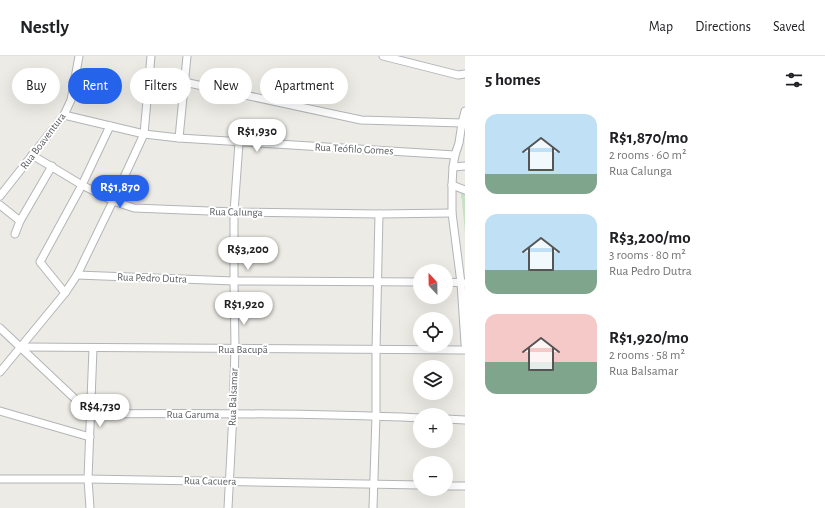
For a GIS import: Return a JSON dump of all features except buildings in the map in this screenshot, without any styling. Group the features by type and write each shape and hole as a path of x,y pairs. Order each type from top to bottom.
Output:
{"street":[{"name":"Rua Boaventura","path":"1,192 9,186 64,115 71,100 79,56"},
{"path":"0,372 64,293 76,275 113,201 144,134 151,56"},
{"path":"186,68 187,56"},
{"path":"383,56 461,74 465,80"},
{"path":"191,84 361,120 463,124"},
{"path":"180,138 182,104"},
{"path":"465,111 462,141 455,155 452,186 452,213 463,283 465,344"},
{"name":"Rua Teófilo Gomes","path":"64,115 144,134 180,138 455,155"},
{"path":"64,293 40,262 82,185 110,126"},
{"name":"Rua Balsamar","path":"228,508 235,348 234,212 239,142"},
{"name":"Rua Calunga","path":"32,155 82,185 113,201 134,208 234,212 379,214 452,213"},
{"path":"15,234 20,221 52,166"},
{"path":"453,167 465,166"},
{"path":"452,186 465,190"},
{"path":"0,205 20,221"},
{"path":"373,508 379,214"},
{"name":"Rua Pedro Dutra","path":"76,275 234,281 413,282"},
{"path":"453,282 463,283"},
{"path":"0,328 91,414"},
{"name":"Rua Bacupã","path":"21,347 465,350"},
{"path":"90,508 88,479 93,348"},
{"path":"0,411 90,437"},
{"name":"Rua Garuma","path":"91,414 233,413 413,418"},
{"path":"453,419 465,420"},
{"name":"Rua Cacuera","path":"0,479 88,479 413,485"},
{"path":"453,486 465,486"}],"green space":[{"path":"461,190 465,192 465,233"}]}
